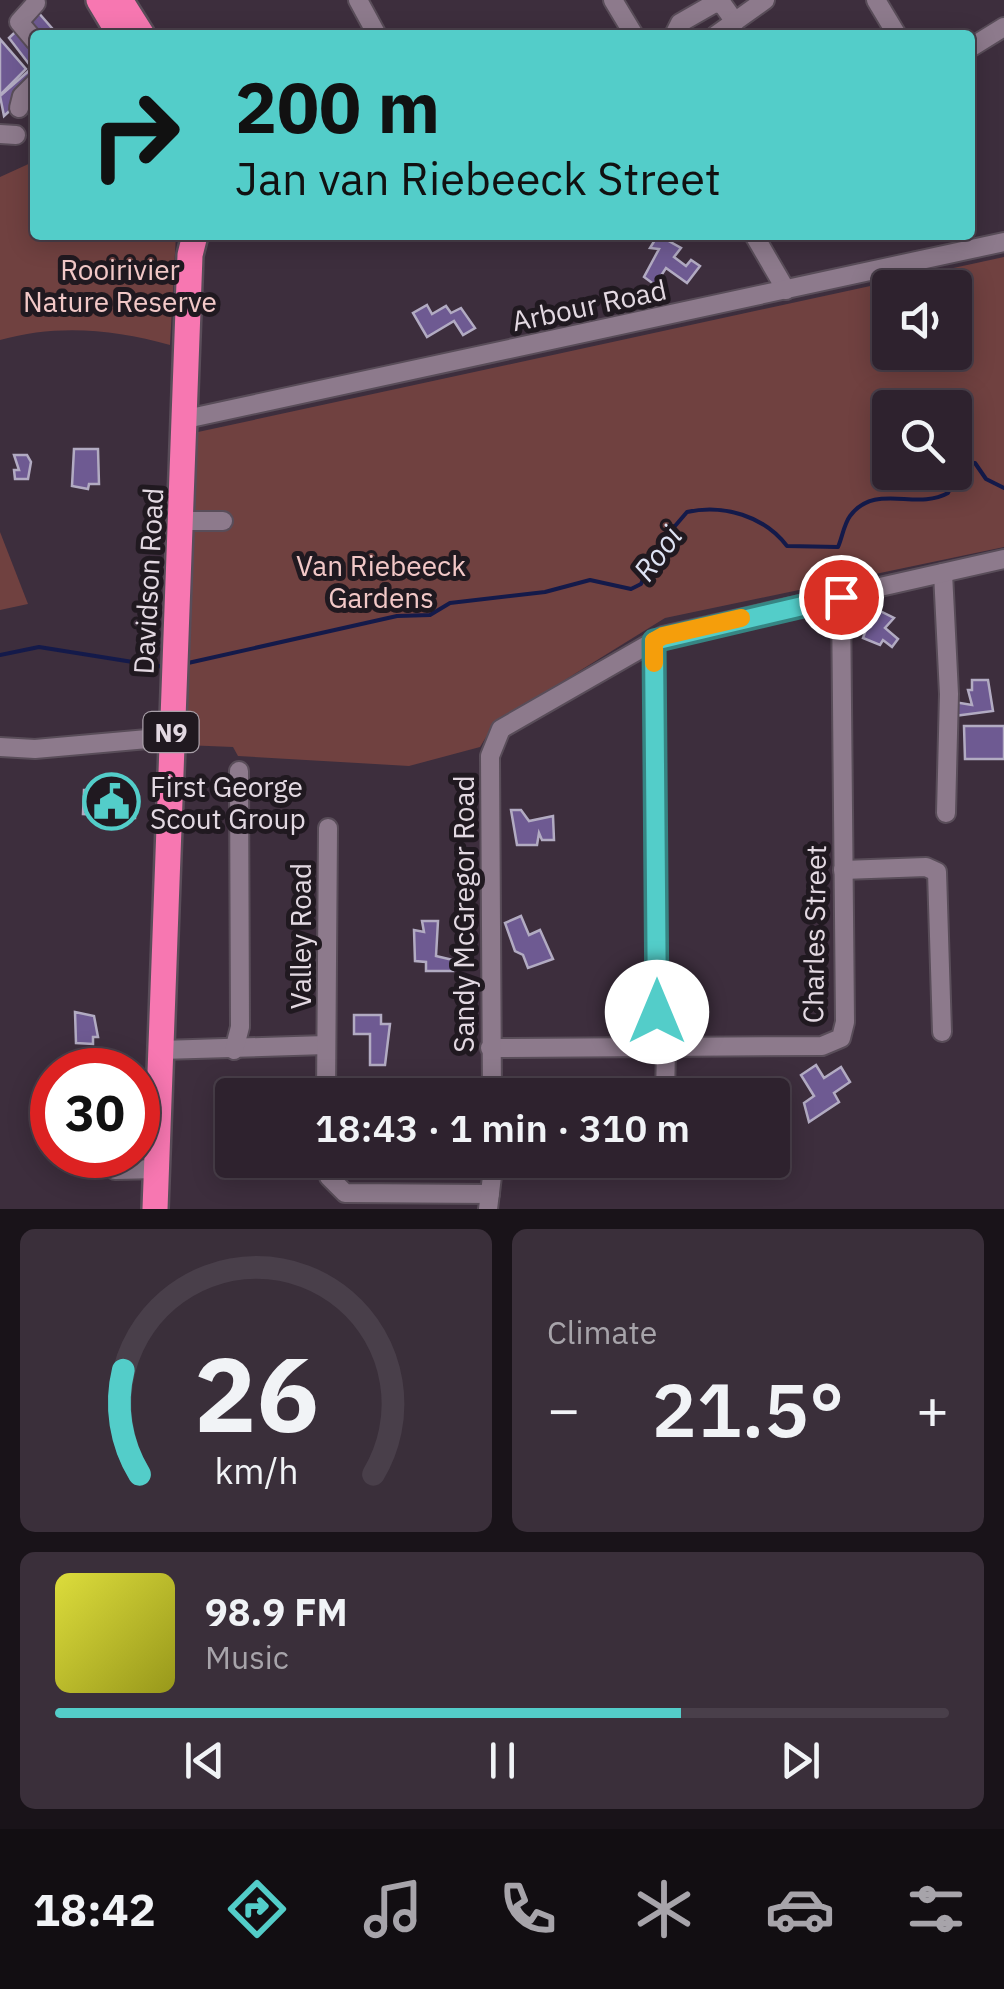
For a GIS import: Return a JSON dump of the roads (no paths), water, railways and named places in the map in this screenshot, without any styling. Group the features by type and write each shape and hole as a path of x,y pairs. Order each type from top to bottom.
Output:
{"highway":[{"path":"99,0 117,30"},
{"path":"120,0 139,30"},
{"name":"Davidson Road","path":"160,1056 191,242"},
{"name":"Davidson Road","path":"155,1209 156,1178"}],"street":[{"path":"358,0 374,30"},
{"path":"613,0 631,30"},
{"path":"723,30 766,0"},
{"path":"876,0 894,30"},
{"path":"30,35 19,22 36,3"},
{"path":"676,30 680,23 715,3 723,5 735,22"},
{"path":"975,45 1004,28"},
{"path":"19,108 22,96 30,88"},
{"path":"757,240 786,290"},
{"name":"Arbour Road","path":"186,419 1004,242"},
{"path":"182,521 222,521"},
{"path":"664,1078 654,641 1004,560"},
{"path":"943,573 949,694 946,812"},
{"name":"Charles Street","path":"490,1048 662,1049 822,1046 836,1042 845,1022 841,597"},
{"name":"Sandy McGregor Road","path":"491,1078 490,756 497,735 519,717 654,641"},
{"path":"0,747 35,749 170,737"},
{"path":"234,1050 240,1028 239,771"},
{"name":"Valley Road","path":"326,1078 328,828"},
{"path":"843,870 930,867 937,872 942,1032"},
{"name":"Valley Road","path":"161,1050 326,1045"},
{"path":"330,1178 346,1193 489,1201"}],"waterway":[{"name":"Rooi","path":"188,663 397,616 430,615 450,603 545,592 590,580 631,589 641,584 657,547 687,512 715,510 742,515 767,527 787,546 838,547 848,519 860,506 884,499 936,498 948,493 962,462 975,463 986,479 1004,488"},
{"name":"Rooi","path":"0,655 39,647 164,667"}],"place":[{"name":"First George Scout Group","path":"111,802"}],"park label":[{"name":"Rooirivier Nature Reserve","path":"120,285"},
{"name":"Van Riebeeck Gardens","path":"381,581"}]}
